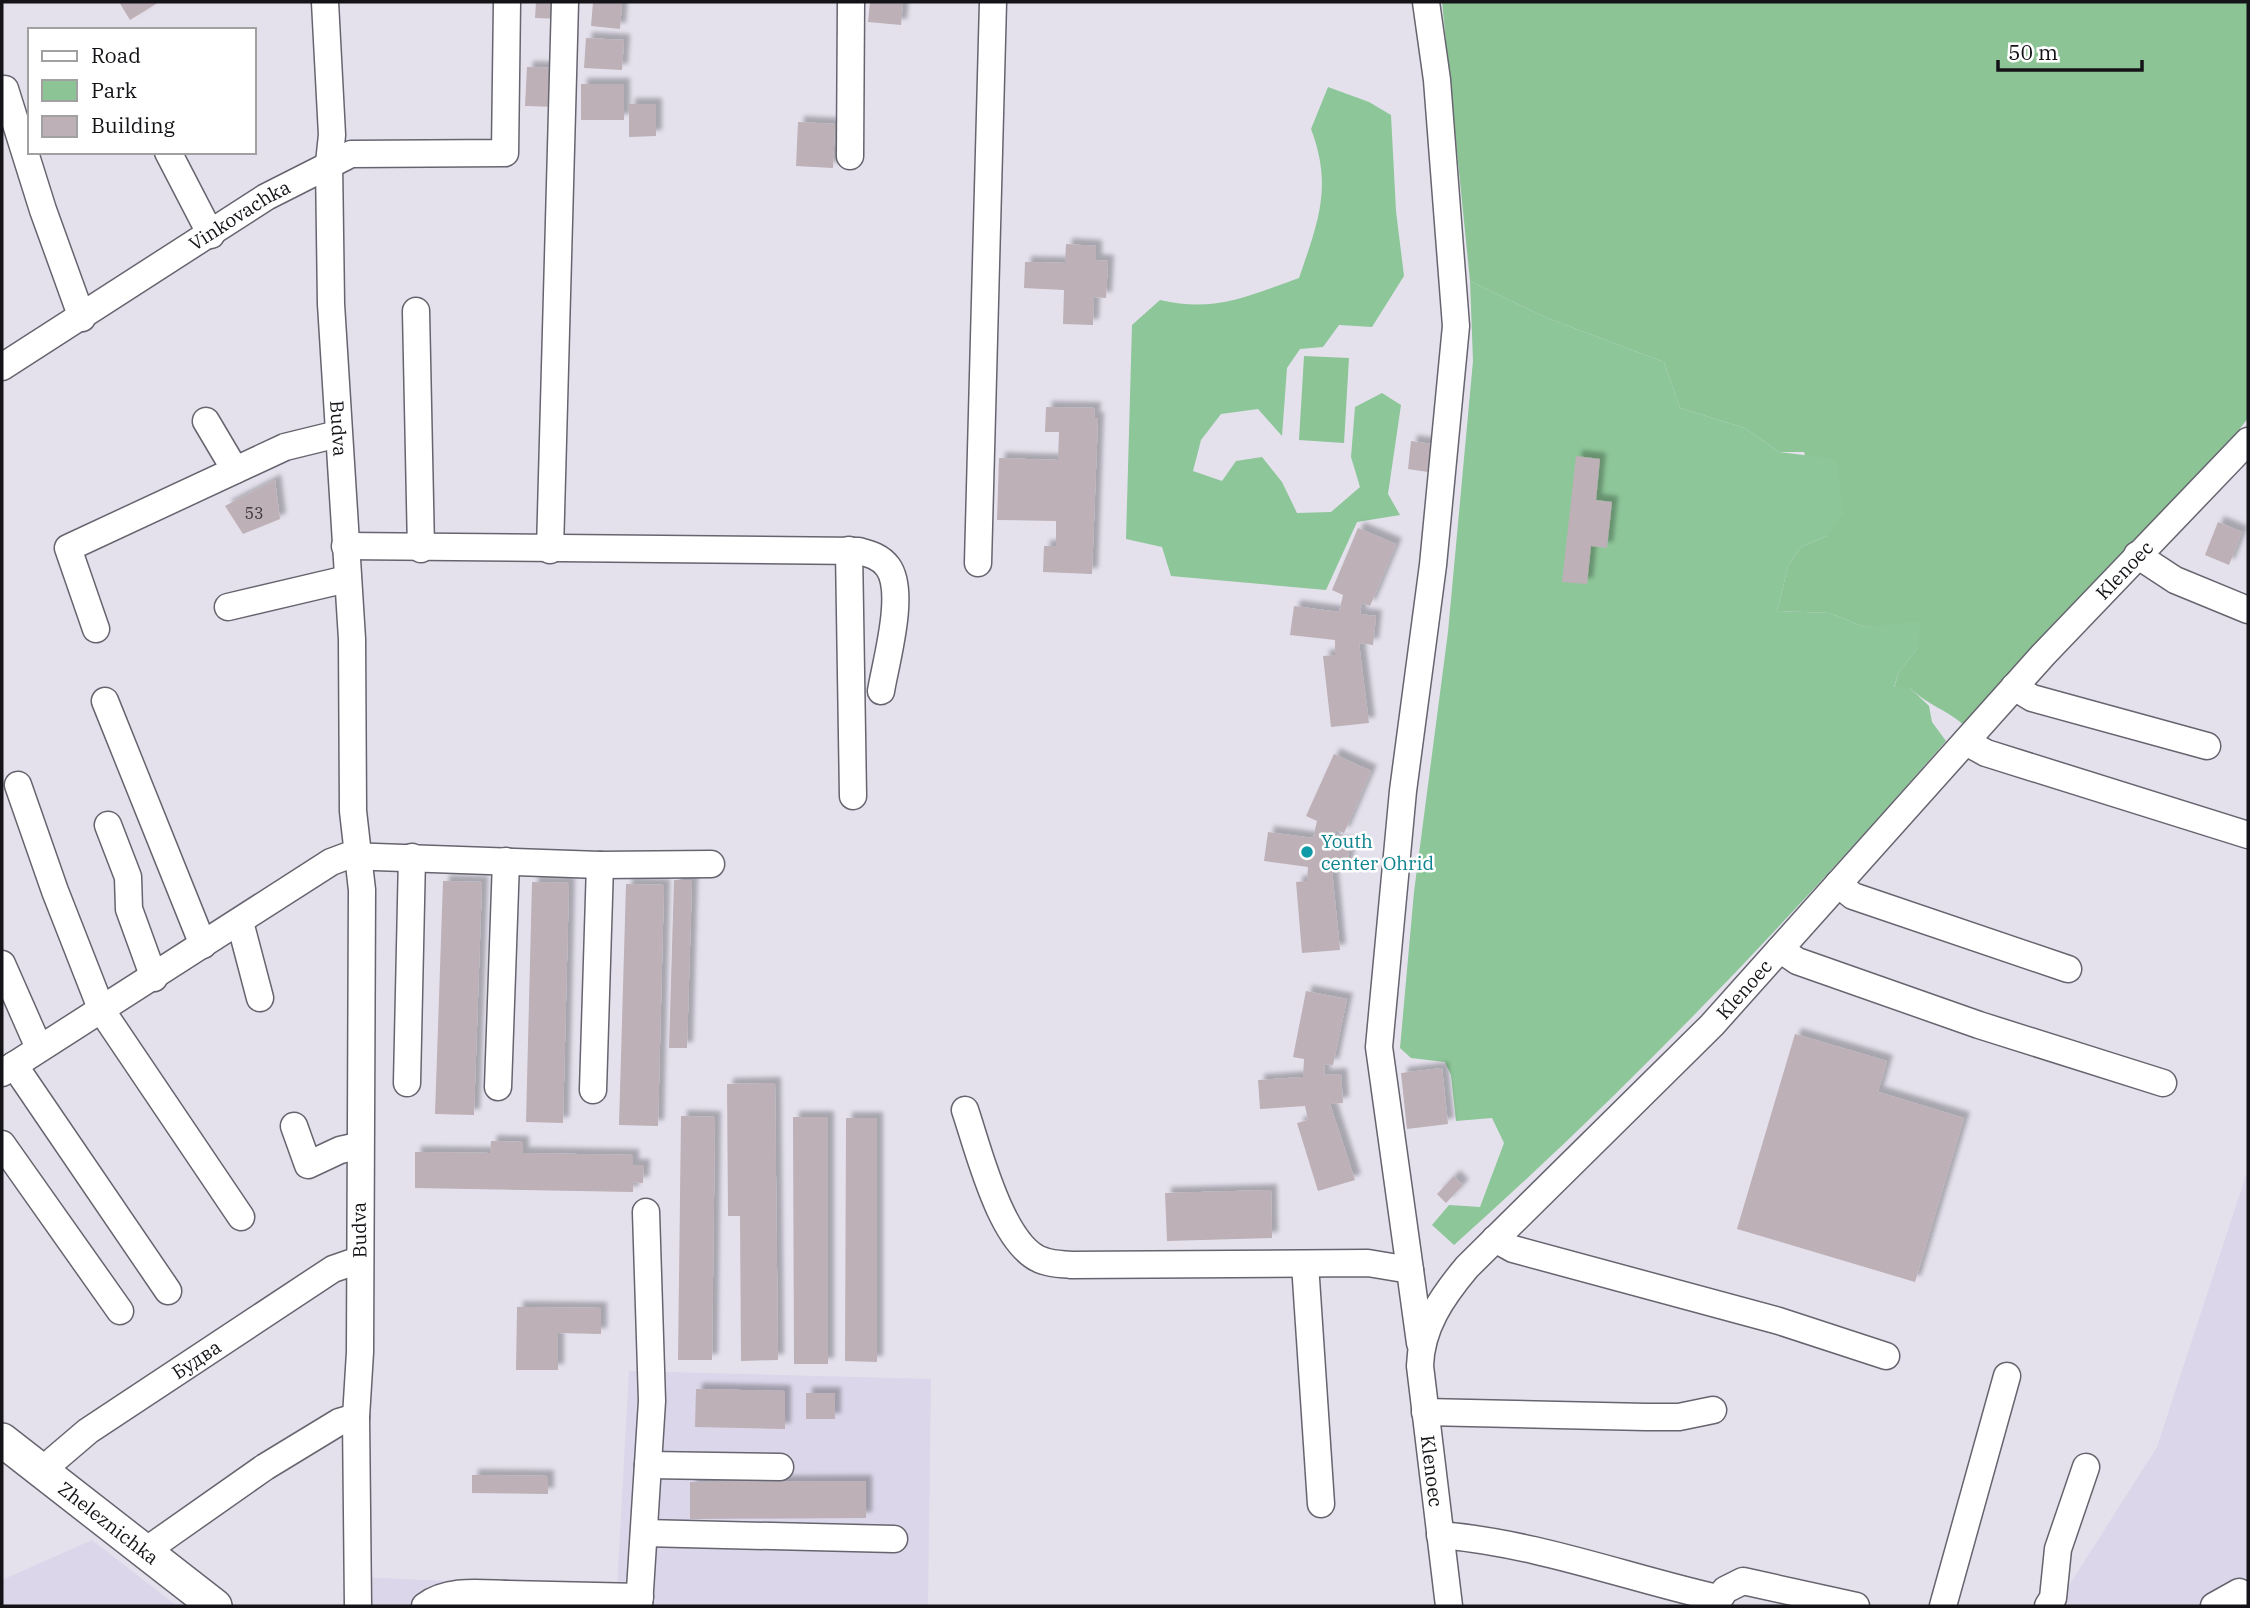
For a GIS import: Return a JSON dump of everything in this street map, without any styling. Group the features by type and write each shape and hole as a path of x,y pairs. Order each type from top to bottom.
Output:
{"main road":[{"name":"Zheleznichka","path":"2,1440 215,1606"},
{"name":"Zheleznichka","path":"2,1468 177,1606"}],"street":[{"name":"Budva","path":"325,2 332,135 329,163 331,304 352,639 353,811 362,890 356,1417 358,1606"},
{"name":"Vinkovachka","path":"2,367 267,197 329,163 351,154 505,153 506,2"},
{"path":"550,550 565,2"},
{"path":"850,156 851,2"},
{"path":"978,563 993,2"},
{"path":"1421,1345 1379,1047 1403,791 1433,565 1456,326 1437,80 1426,2"},
{"path":"5,89 43,210 82,318"},
{"path":"169,154 211,235"},
{"path":"416,311 421,549"},
{"path":"206,421 235,470"},
{"path":"96,629 68,548 285,447 338,434"},
{"name":"Klenoec","path":"1449,1606 1425,1412 1421,1345 1433,1314 1467,1267 1712,1026 2014,687 2137,555 2248,442"},
{"path":"345,546 421,549 854,551 874,555 887,566 895,583 881,691"},
{"path":"853,796 854,551"},
{"path":"2137,555 2175,580 2248,610"},
{"path":"228,607 347,579"},
{"path":"2014,687 2032,698 2207,747"},
{"path":"105,701 203,945"},
{"path":"1966,742 1986,753 2248,835"},
{"path":"18,785 55,891 102,1010 241,1217"},
{"path":"108,825 128,877 129,909 154,978"},
{"path":"169,1290 8,1069 331,863 359,854 600,865 711,864"},
{"path":"407,1083 412,857"},
{"path":"498,1087 506,861"},
{"path":"593,1090 600,865"},
{"path":"1838,884 1853,896 2068,969"},
{"path":"240,922 260,998"},
{"path":"1780,949 1797,961 1979,1025 2163,1083"},
{"path":"2,964 39,1048"},
{"path":"965,1110 998,1207 1012,1235 1041,1261 1071,1265 1368,1263 1410,1270"},
{"path":"294,1126 308,1165 340,1150 358,1146"},
{"path":"2,1144 120,1311"},
{"path":"425,1606 435,1599 469,1593 505,1600 640,1602 652,1401 646,1212"},
{"path":"1496,1239 1513,1248 1779,1321 1886,1356"},
{"name":"Будва","path":"44,1473 54,1460 88,1431 333,1269 359,1261"},
{"path":"1305,1264 1321,1504"},
{"path":"1944,1606 2007,1376"},
{"path":"1425,1412 1657,1417 1713,1410"},
{"path":"144,1552 265,1467 339,1422 356,1417"},
{"path":"648,1465 780,1467"},
{"path":"2048,1606 2053,1598 2058,1549 2064,1525 2086,1467"},
{"path":"643,1533 894,1539"},
{"path":"1440,1535 1538,1549 1716,1602 1732,1584 1753,1581 1856,1606"},
{"path":"2214,1606 2239,1592 2248,1596"}],"shaded area":[{"path":"2248,1169 2248,1606 2056,1606 2157,1447"},
{"path":"629,1371 931,1379 928,1606 353,1606 358,1577 617,1589"},
{"path":"92,1540 177,1606 2,1606 2,1580"}],"green space":[{"path":"1442,2 2248,2 2248,418 2229,443 1965,726 1910,688 1894,688 1899,672 1917,649 1882,626 1864,627 1830,613 1777,611 1788,566 1801,547 1827,536 1804,452 1779,452 1745,428 1680,408 1664,362 1545,317 1470,281"},
{"path":"1328,87 1369,102 1391,115 1396,211 1404,276 1372,327 1339,325 1323,347 1300,349 1287,368 1282,436 1258,409 1221,414 1201,440 1193,471 1222,481 1236,461 1262,457 1282,482 1297,513 1331,512 1360,487 1351,457 1355,407 1382,393 1401,405 1388,494 1400,515 1357,522 1326,590 1171,576 1162,547 1126,539 1132,325 1160,300 1198,305 1231,301 1299,278 1317,222 1322,187 1318,150 1311,129"},
{"path":"1470,281 1545,317 1664,362 1680,408 1745,428 1779,452 1836,459 1844,513 1827,536 1801,547 1788,566 1777,611 1830,613 1864,627 1921,621 1917,649 1899,672 1894,687 1910,688 1929,706 1932,722 1946,741 1829,872 1708,1001 1583,1125 1454,1245 1432,1225 1449,1205 1480,1207 1504,1143 1492,1118 1456,1121 1451,1075 1445,1062 1411,1058 1400,1048 1414,892 1448,632 1473,361"},
{"path":"1304,356 1349,358 1344,443 1299,440"}],"building":[{"path":"119,2 159,2 130,20"},
{"path":"536,2 561,2 561,19 535,18"},
{"path":"593,2 622,2 620,29 591,26"},
{"path":"870,2 903,2 901,25 868,22"},
{"path":"586,38 624,40 622,70 584,68"},
{"path":"527,67 560,68 558,107 525,106"},
{"path":"581,84 624,84 624,120 581,120"},
{"path":"629,104 656,104 656,136 629,137"},
{"path":"798,122 835,124 833,168 796,166"},
{"path":"1066,244 1096,246 1096,260 1108,261 1106,298 1094,297 1093,325 1063,324 1064,290 1024,288 1025,262 1065,263"},
{"path":"1046,407 1095,408 1094,418 1098,418 1092,574 1043,572 1044,546 1056,546 1056,521 997,520 999,458 1058,460 1059,432 1045,432"},
{"path":"1411,441 1432,444 1428,472 1408,469"},
{"path":"1576,456 1600,459 1596,500 1612,502 1607,548 1591,546 1587,584 1562,582"},
{"path":"275,480 280,519 243,534 225,506"},
{"path":"2218,522 2242,532 2229,565 2205,555"},
{"path":"1358,528 1396,544 1370,606 1362,603 1360,614 1376,616 1373,645 1359,643 1369,723 1331,727 1323,656 1335,655 1335,640 1290,635 1294,606 1339,612 1343,595 1332,590"},
{"name":"Youth center Ohrid","path":"1334,754 1371,771 1344,833 1336,830 1333,841 1350,843 1346,872 1332,870 1340,950 1302,953 1296,882 1307,881 1308,867 1264,861 1268,832 1313,838 1317,821 1306,816"},
{"path":"674,880 692,880 687,1048 669,1048"},
{"path":"443,881 482,882 474,1115 435,1114"},
{"path":"532,882 569,883 563,1123 526,1122"},
{"path":"626,884 664,885 658,1126 619,1125"},
{"path":"1306,991 1347,999 1333,1065 1325,1064 1324,1075 1341,1074 1343,1103 1330,1104 1355,1180 1318,1191 1297,1123 1308,1120 1305,1106 1260,1109 1258,1080 1303,1077 1304,1059 1293,1057"},
{"path":"1795,1034 1887,1061 1878,1092 1964,1118 1915,1282 1737,1229"},
{"path":"1442,1068 1448,1124 1407,1129 1401,1073"},
{"path":"775,1083 778,1360 741,1361 740,1216 728,1216 727,1084"},
{"path":"681,1116 715,1117 712,1360 678,1360"},
{"path":"793,1117 828,1117 828,1364 794,1364"},
{"path":"846,1118 877,1118 877,1362 845,1361"},
{"path":"491,1141 523,1142 523,1153 633,1155 633,1165 644,1165 643,1183 633,1182 633,1192 415,1188 415,1152 490,1153"},
{"path":"1454,1176 1463,1185 1446,1203 1437,1194"},
{"path":"1271,1190 1272,1238 1167,1241 1165,1193"},
{"path":"517,1307 601,1308 601,1334 558,1333 558,1370 516,1370"},
{"path":"696,1389 785,1391 785,1429 695,1427"},
{"path":"806,1393 835,1393 835,1419 806,1419"},
{"path":"472,1475 548,1476 548,1494 472,1493"},
{"path":"866,1481 866,1518 690,1519 690,1482"}],"place":[{"name":"Youth center Ohrid","path":"1307,852"}]}
